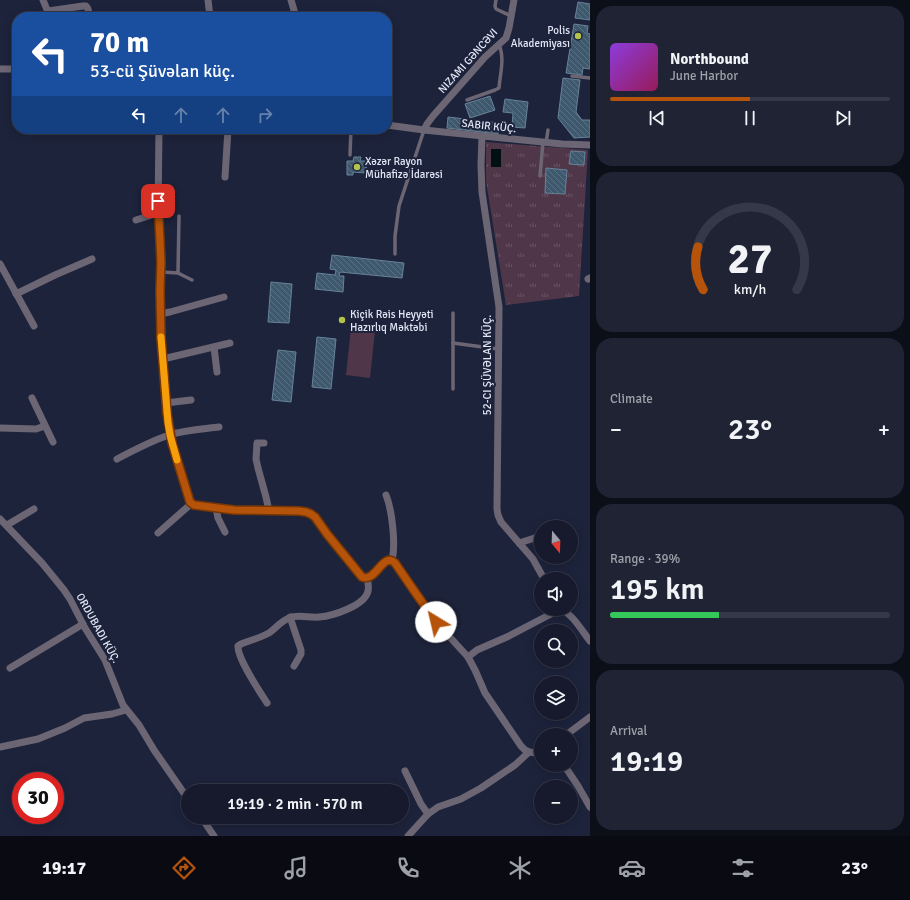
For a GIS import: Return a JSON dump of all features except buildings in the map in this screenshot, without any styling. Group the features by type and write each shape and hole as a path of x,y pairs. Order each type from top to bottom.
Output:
{"street":[{"path":"44,0 48,12"},
{"path":"208,0 209,12"},
{"path":"291,0 295,12"},
{"name":"NIZAMI GƏNCƏVI","path":"424,130 433,116 485,57 506,38 508,35 514,0"},
{"path":"58,12 83,6 86,6 89,12"},
{"path":"0,69 12,70"},
{"name":"SABIR KÜÇ.","path":"392,126 545,143 590,145"},
{"path":"159,134 158,213 161,272 160,314 166,403 170,435 188,498 194,505 216,508 234,510 299,511 311,514 315,517 362,577 370,577 385,562 392,560"},
{"path":"225,177 228,134"},
{"name":"52-CI ŞÜVƏLAN KÜÇ.","path":"482,136 482,192 499,315 497,509 501,522 536,563 540,572"},
{"path":"136,220 158,213"},
{"path":"16,294 55,275 92,260"},
{"path":"0,264 34,326"},
{"path":"160,314 224,297"},
{"path":"163,359 230,343"},
{"path":"214,347 217,372"},
{"path":"32,398 53,442"},
{"path":"166,403 192,400"},
{"path":"0,428 36,429 45,426"},
{"path":"117,459 150,442 170,435 187,431 219,427"},
{"path":"264,443 257,443 256,459 269,511"},
{"path":"386,495 391,512 394,549 392,560"},
{"path":"158,533 192,503"},
{"path":"216,508 218,518 225,532"},
{"path":"7,525 34,509"},
{"name":"ORDUBADI KÜÇ.","path":"0,520 7,525 42,563 64,590 105,660 126,710 139,725 181,789"},
{"path":"519,543 534,538"},
{"path":"392,560 436,622 468,657 484,693 521,746 525,750 534,753"},
{"path":"267,703 254,683 239,654 238,646 271,632 290,617 326,616 356,605 366,596 368,591 367,578"},
{"path":"468,657 477,650 510,636 549,616"},
{"path":"570,616 590,641"},
{"path":"290,617 301,650 301,654 294,666"},
{"path":"10,668 83,624"},
{"path":"0,747 38,739 65,728 84,718 112,714 126,710"},
{"path":"575,728 590,717"},
{"path":"408,836 428,814 438,807 461,799 481,788 515,765 529,752"},
{"path":"405,771 421,804 428,814"},
{"path":"569,772 590,807"},
{"path":"206,824 214,836"}],"lane":[{"path":"496,0 496,9 511,16"},
{"path":"467,100 498,88 502,57 502,52 499,45"},
{"path":"572,76 590,78"},
{"path":"395,254 395,236 399,206 424,130"},
{"path":"540,176 548,130"},
{"path":"350,155 351,134"},
{"path":"178,273 179,216"},
{"path":"161,272 178,273 192,280"},
{"path":"453,313 453,389"},
{"path":"453,343 498,349"}],"green space":[{"path":"486,142 588,150 579,296 506,305 486,181"},
{"path":"351,328 375,330 370,378 346,375"}],"shaded area":[{"path":"491,149 501,149 501,167 491,167"}],"slow traffic":[{"path":"161,337 168,423 177,460"}],"place":[{"name":"Polis Akademiyası","path":"578,36"},
{"name":"Xəzər Rayon Mühafizə İdarəsi","path":"357,167"},
{"name":"Kiçik Rəis Heyyəti Hazırlıq Məktəbi","path":"342,320"}],"route":[{"path":"158,201 161,262 161,338 167,413 172,443 190,502 194,505 234,510 299,511 311,514 315,517 362,577 370,577 385,562 392,560 436,622"}]}
